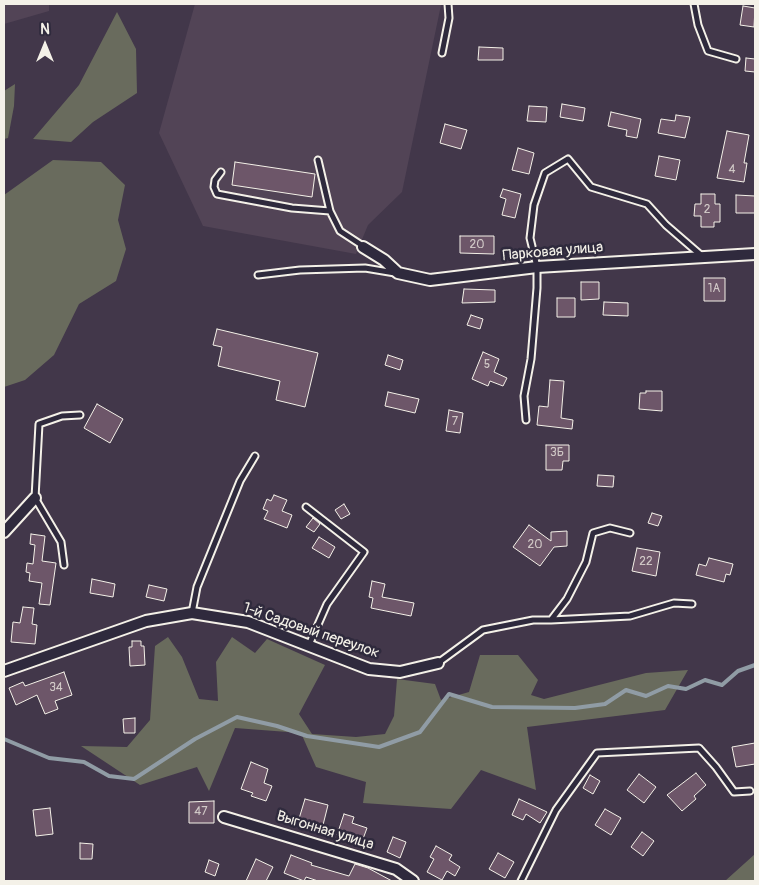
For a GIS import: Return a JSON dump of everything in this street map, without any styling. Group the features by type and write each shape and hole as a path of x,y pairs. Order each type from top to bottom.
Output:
{"street":[{"name":"Парковая улица","path":"363,247 384,260 398,273 430,280 536,267 755,254"},
{"path":"4,532 35,498"},
{"name":"1-й Садовый переулок","path":"4,671 146,621 192,613 248,622 369,669 400,672 438,663"},
{"name":"Выгонная улица","path":"224,817 396,869 413,881"}],"lane":[{"path":"442,53 449,18 448,4"},
{"path":"694,4 698,25 708,51 736,59"},
{"path":"526,420 524,396 534,331 536,267 530,238 534,205 545,174 568,159 591,187 647,204 666,225 703,257"},
{"path":"318,160 330,211 340,231 363,247"},
{"path":"220,172 214,180 217,194 292,208 330,211"},
{"path":"258,275 300,270 365,268 398,273"},
{"path":"64,565 61,542 35,498 39,424 62,416 80,415"},
{"path":"192,613 197,587 240,481 255,456"},
{"path":"306,507 364,552 326,604 309,646"},
{"path":"551,620 567,599 586,562 593,533 610,528 630,533"},
{"path":"438,663 483,630 533,620 630,616 674,603 692,604"},
{"path":"521,881 556,810 597,752 698,748 716,767 734,792 750,791"}],"shaded area":[{"path":"4,4 49,4 49,11 4,24"},
{"path":"195,4 441,5 402,192 368,225 356,254 203,226 159,133"}],"green space":[{"path":"117,12 136,49 137,93 93,122 71,142 33,139 79,85"},
{"path":"15,84 14,106 8,138 4,139 4,91"},
{"path":"53,160 101,162 125,185 118,220 126,249 116,281 79,304 54,355 25,380 4,387 4,195"},
{"path":"168,637 182,657 199,699 218,701 216,662 232,637 255,653 267,639 325,665 299,714 312,734 356,737 385,734 394,716 397,679 435,684 441,700 469,692 480,655 518,655 538,680 531,695 544,699 646,673 688,670 665,710 527,727 536,790 481,770 451,809 363,803 366,782 316,767 301,733 235,728 209,791 197,767 140,785 81,746 127,747 150,720 155,646"},
{"path":"755,854 755,881 725,881"}],"building":[{"path":"743,6 755,8 754,27 740,25"},
{"path":"479,47 503,48 503,60 478,60"},
{"path":"746,58 755,59 755,72 745,71"},
{"path":"562,104 585,108 583,121 560,117"},
{"path":"529,106 547,107 546,122 527,121"},
{"path":"611,112 641,119 637,138 626,136 627,130 608,126"},
{"path":"676,115 690,117 685,138 658,133 661,119 675,121"},
{"path":"445,124 467,130 461,149 440,143"},
{"path":"727,131 749,135 744,163 747,163 744,182 717,178"},
{"path":"518,148 534,153 529,174 512,170"},
{"path":"659,156 680,160 676,180 655,176"},
{"path":"235,162 315,174 312,197 232,185"},
{"path":"503,189 521,194 515,218 502,215 506,199 500,197"},
{"path":"701,194 715,194 715,204 720,204 720,222 714,222 714,227 701,227 701,216 694,216 695,204 701,204"},
{"path":"736,195 755,196 755,213 736,213"},
{"path":"460,236 494,236 494,254 460,253"},
{"path":"704,278 725,278 725,301 704,301"},
{"path":"581,282 599,282 599,299 581,300"},
{"path":"464,289 495,290 495,302 462,303"},
{"path":"557,298 575,298 575,317 557,317"},
{"path":"604,302 628,303 628,316 603,315"},
{"path":"471,315 483,319 480,329 467,325"},
{"path":"217,329 318,353 305,407 276,400 280,381 218,366 222,347 213,345"},
{"path":"483,352 499,359 494,372 507,378 503,386 490,381 488,386 472,379"},
{"path":"388,355 403,360 400,370 385,365"},
{"path":"550,380 564,381 561,418 573,420 572,429 537,425 539,406 548,407"},
{"path":"646,391 662,391 662,411 639,409 640,393 646,393"},
{"path":"388,392 419,399 415,413 385,406"},
{"path":"97,404 123,419 110,443 84,428"},
{"path":"449,410 463,413 460,433 446,431"},
{"path":"546,445 569,445 569,461 563,461 562,470 546,470"},
{"path":"598,475 614,476 613,487 597,486"},
{"path":"274,495 287,500 282,511 292,515 287,528 264,519 268,511 263,509 267,499 271,501"},
{"path":"344,504 350,514 341,519 335,510"},
{"path":"652,513 662,516 658,526 648,523"},
{"path":"313,518 320,524 314,532 306,527"},
{"path":"529,525 551,541 551,532 567,531 567,546 554,547 540,566 513,547"},
{"path":"31,534 45,536 42,561 56,563 50,605 39,604 42,583 29,581 30,573 26,572 27,563 33,564 35,545 30,544"},
{"path":"319,537 335,547 329,558 312,548"},
{"path":"637,548 660,552 656,576 632,571"},
{"path":"709,558 733,564 730,575 726,574 724,582 696,575 699,564 706,566"},
{"path":"92,579 115,584 113,597 90,593"},
{"path":"372,581 385,584 382,597 414,603 411,616 371,608 373,598 369,597"},
{"path":"149,585 167,589 164,601 146,597"},
{"path":"23,607 34,608 32,624 37,625 35,644 11,642 13,622 20,623"},
{"path":"132,641 141,641 141,646 144,646 145,665 130,666 129,647 132,647"},
{"path":"64,672 72,695 55,701 58,709 45,714 37,695 16,705 9,688 23,682 25,686"},
{"path":"135,718 135,733 124,733 123,719"},
{"path":"755,743 755,764 736,767 732,747"},
{"path":"251,762 268,769 264,783 272,786 266,801 251,796 253,793 241,789"},
{"path":"696,773 706,785 694,796 696,799 682,811 667,795"},
{"path":"639,774 656,787 644,803 627,790"},
{"path":"590,775 600,781 593,794 583,788"},
{"path":"305,799 328,805 322,829 298,822"},
{"path":"519,799 547,812 540,823 526,814 523,820 512,815"},
{"path":"214,801 214,823 189,823 189,802"},
{"path":"50,808 53,834 36,836 33,810"},
{"path":"605,809 621,818 611,835 595,825"},
{"path":"344,814 354,817 352,823 367,828 363,839 348,834 347,838 337,835"},
{"path":"642,832 654,841 643,856 631,847"},
{"path":"393,837 406,842 400,858 387,852"},
{"path":"80,843 93,844 92,859 80,859"},
{"path":"436,846 452,855 449,860 460,867 455,876 447,871 442,880 427,872 434,859 430,857"},
{"path":"498,853 514,862 505,878 489,869"},
{"path":"291,855 312,863 311,865 349,876 355,864 368,868 392,881 318,881 306,877 304,881 284,873"},
{"path":"256,859 273,867 266,881 246,881"},
{"path":"209,860 219,864 215,876 205,872"}],"waterway":[{"path":"4,739 49,758 84,762 109,776 134,779 195,739 237,717 277,726 307,736 379,747 420,732 449,694 492,707 575,708 605,704 626,690 646,696 668,686 686,689 705,680 722,685 738,671 755,665"}]}
